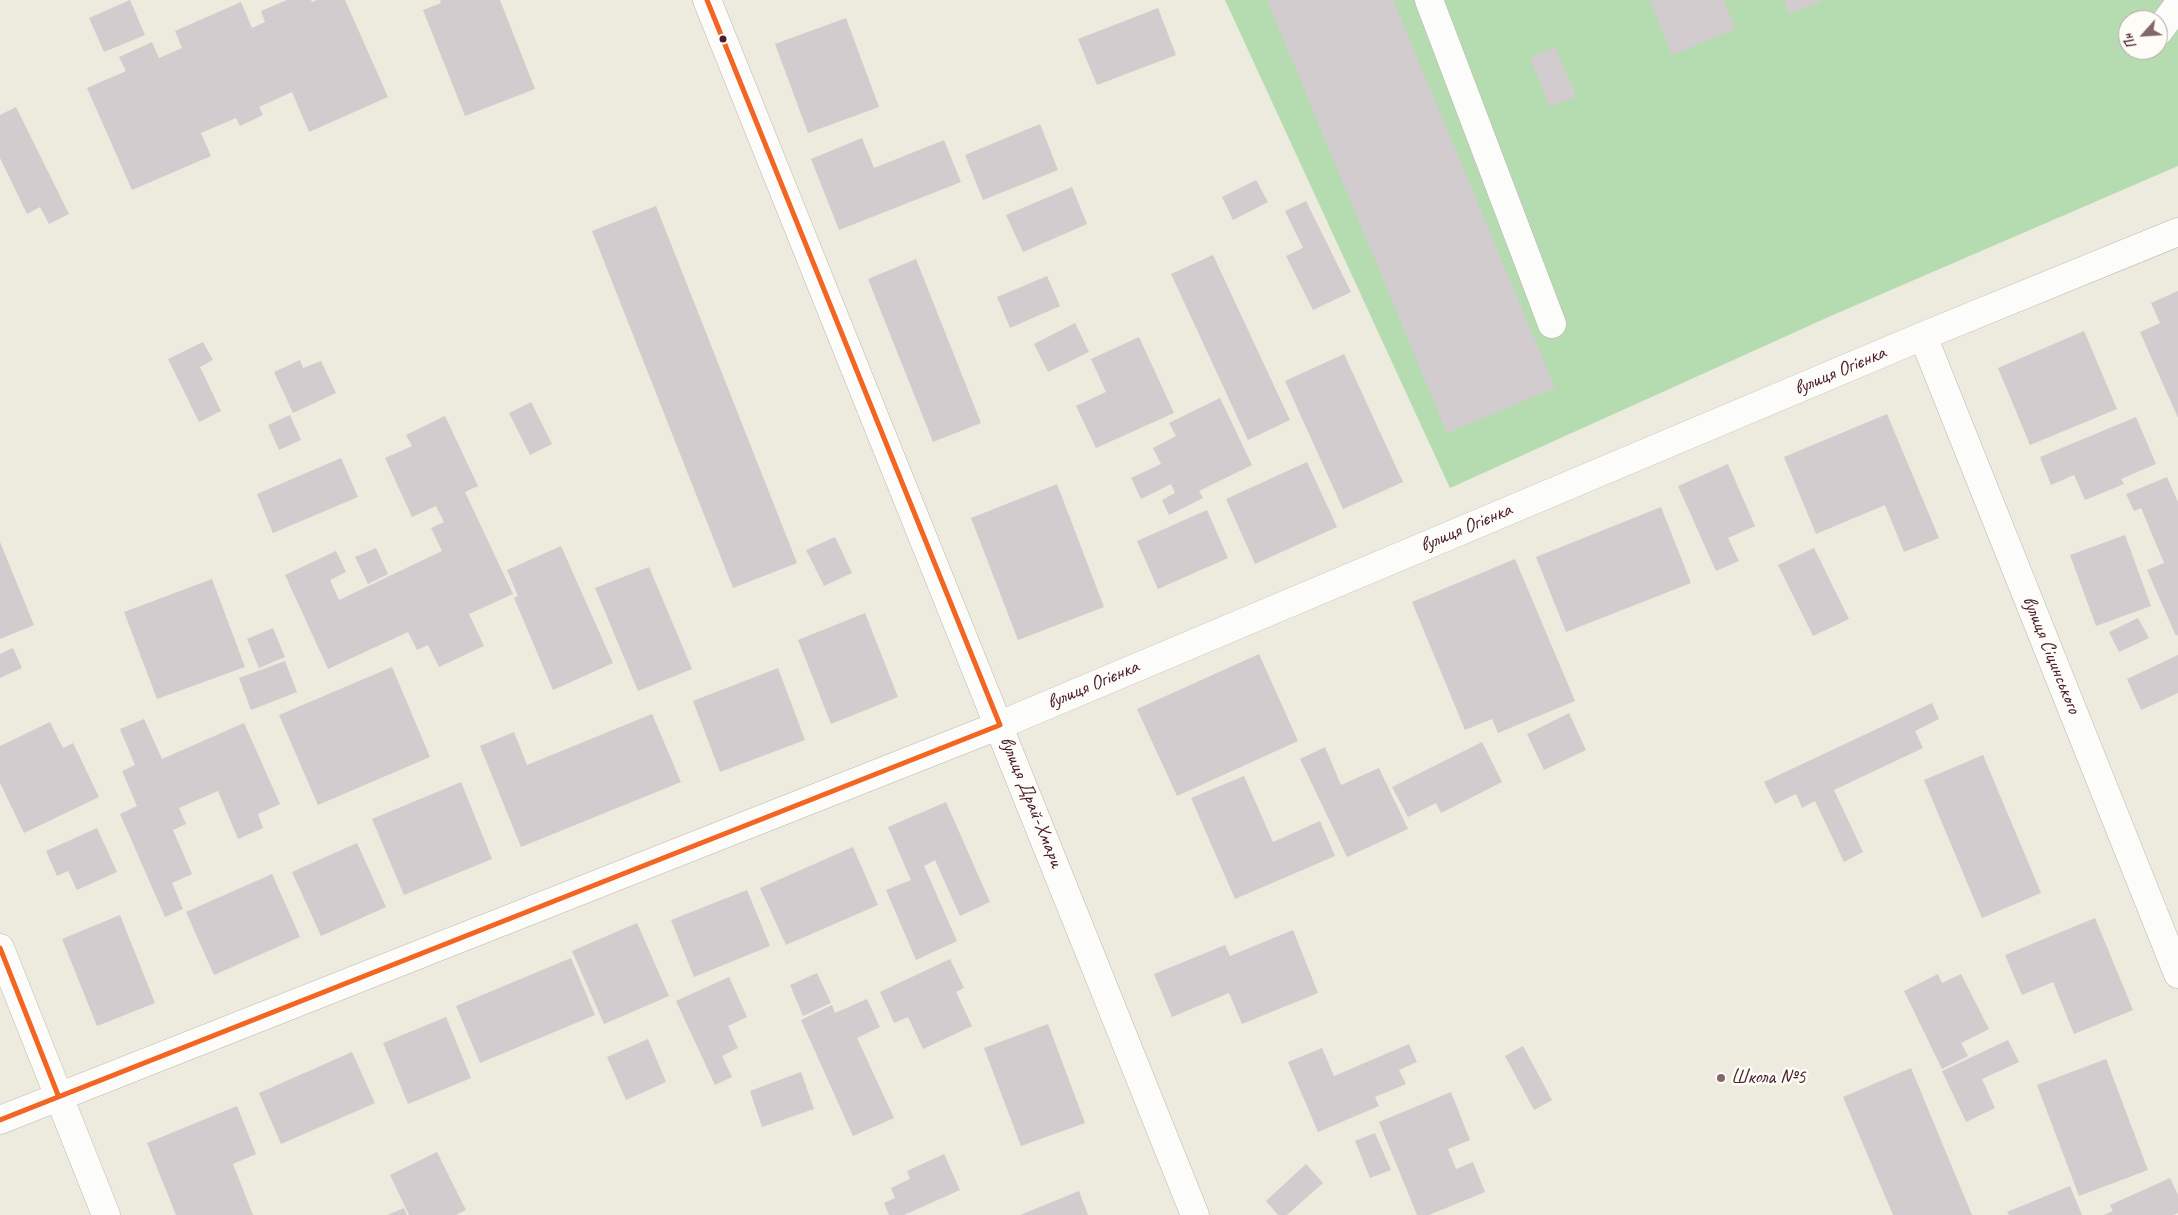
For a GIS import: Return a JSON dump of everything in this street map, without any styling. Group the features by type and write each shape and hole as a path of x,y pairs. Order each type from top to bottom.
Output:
{"street":[{"name":"вулиця Драй-Хмари","path":"707,0 1196,1215"},
{"path":"1429,0 1552,324"},
{"path":"2168,19 2178,5"},
{"name":"вулиця Огієнка","path":"0,1120 58,1095 1000,725 1923,336 2178,232"},
{"name":"вулиця Сіцинського","path":"1923,336 2178,974"},
{"path":"0,948 106,1215"}],"green space":[{"path":"1225,0 2178,0 2178,166 1833,315 1450,488"}],"building":[{"path":"130,0 145,35 104,52 89,18"},
{"path":"287,0 311,0 312,2 317,0 345,0 388,97 309,132 292,92 259,107 263,115 240,126 236,118 201,133 211,156 132,190 87,88 126,71 119,57 152,42 159,58 182,48 175,31 241,2 252,28 265,22 261,11"},
{"path":"440,0 500,0 535,89 465,116 423,10 441,3"},
{"path":"1267,0 1393,0 1555,388 1447,433"},
{"path":"1650,0 1724,0 1736,29 1672,55"},
{"path":"1784,0 1821,0 1821,2 1789,14"},
{"path":"1158,8 1176,55 1097,85 1078,39"},
{"path":"846,18 879,107 808,133 775,44"},
{"path":"1555,47 1576,96 1550,107 1530,58"},
{"path":"16,107 69,214 49,224 40,207 27,214 0,158 0,115"},
{"path":"1040,124 1058,170 983,200 965,155"},
{"path":"862,138 874,168 944,140 961,182 839,230 811,159"},
{"path":"1256,180 1268,202 1233,220 1222,197"},
{"path":"1072,187 1087,224 1023,252 1006,215"},
{"path":"1306,201 1351,292 1313,310 1286,256 1303,248 1285,211"},
{"path":"656,206 797,563 733,588 592,231"},
{"path":"1213,255 1290,420 1248,440 1171,274"},
{"path":"916,259 981,423 933,442 868,279"},
{"path":"1047,276 1060,306 1010,328 997,297"},
{"path":"2178,291 2178,418 2140,332 2160,323 2151,303"},
{"path":"1075,323 1089,352 1048,372 1034,344"},
{"path":"2084,331 2117,409 2030,445 1998,368"},
{"path":"1139,337 1174,413 1096,448 1076,406 1106,392 1091,359"},
{"path":"203,342 213,360 200,367 221,411 199,422 168,359"},
{"path":"1344,354 1403,482 1343,509 1285,381"},
{"path":"300,360 303,368 321,361 336,393 293,413 274,372"},
{"path":"1220,398 1252,465 1199,491 1203,498 1169,515 1162,500 1175,493 1171,484 1141,499 1131,478 1161,464 1153,448 1176,436 1169,423"},
{"path":"531,402 552,444 530,455 509,413"},
{"path":"1887,414 1939,538 1904,552 1885,505 1816,534 1784,457"},
{"path":"290,415 301,440 279,450 268,425"},
{"path":"445,416 478,486 465,492 513,594 469,614 484,646 439,667 428,645 417,650 408,632 328,669 285,575 336,551 346,572 330,580 339,600 442,551 431,528 444,522 436,506 412,517 385,458 412,446 406,435"},
{"path":"2136,417 2156,464 2121,479 2124,484 2085,500 2074,475 2051,485 2040,457"},
{"path":"341,458 358,497 273,533 257,494"},
{"path":"1307,462 1337,527 1255,564 1226,499"},
{"path":"1728,464 1755,526 1728,538 1739,561 1716,571 1678,486"},
{"path":"2167,477 2178,502 2178,635 2176,636 2147,570 2164,563 2141,508 2134,511 2126,494"},
{"path":"1057,484 1104,607 1018,640 971,518"},
{"path":"1661,507 1691,583 1566,632 1536,557"},
{"path":"1207,510 1228,558 1158,589 1137,541"},
{"path":"2125,535 2151,606 2096,626 2070,555"},
{"path":"835,537 852,573 824,586 806,550"},
{"path":"0,542 34,625 0,639"},
{"path":"561,546 613,663 553,690 514,598 518,596 507,570"},
{"path":"376,548 388,574 368,584 355,557"},
{"path":"1814,548 1849,619 1813,636 1778,565"},
{"path":"1515,559 1575,701 1498,733 1492,719 1465,730 1412,602"},
{"path":"649,567 692,669 638,691 595,588"},
{"path":"212,579 245,667 157,699 124,612"},
{"path":"865,613 898,697 831,724 798,640"},
{"path":"2138,618 2149,638 2119,652 2109,632"},
{"path":"273,628 285,657 259,668 247,639"},
{"path":"13,648 22,668 0,678 0,654"},
{"path":"1259,654 1298,741 1177,796 1137,709"},
{"path":"2178,655 2178,693 2141,710 2127,679"},
{"path":"285,661 297,692 251,710 239,678"},
{"path":"392,667 430,757 318,805 279,715"},
{"path":"778,668 805,740 720,772 693,701"},
{"path":"1932,703 1939,719 1915,731 1923,748 1834,790 1863,852 1844,862 1815,801 1802,808 1796,794 1775,804 1764,782"},
{"path":"1569,713 1586,750 1544,770 1527,734"},
{"path":"652,714 681,782 521,847 480,746 514,732 527,765"},
{"path":"144,719 162,759 244,723 280,804 258,814 263,828 238,839 218,791 179,808 186,824 173,830 192,874 172,883 183,909 165,917 120,814 137,806 122,771 135,765 120,729"},
{"path":"50,722 63,748 73,743 99,797 24,833 0,783 0,746"},
{"path":"1482,742 1502,782 1441,813 1436,803 1408,817 1392,787"},
{"path":"1325,747 1341,785 1379,768 1408,829 1347,857 1300,759"},
{"path":"1983,755 2041,893 1982,918 1924,780"},
{"path":"1244,776 1273,842 1320,821 1335,856 1235,899 1191,798"},
{"path":"461,782 492,859 404,895 372,819"},
{"path":"946,802 990,902 960,916 935,860 924,866 957,941 916,960 886,890 911,880 888,827"},
{"path":"97,828 117,872 77,890 68,871 57,876 46,851"},
{"path":"357,843 386,907 321,936 292,872"},
{"path":"853,847 878,905 786,945 760,888"},
{"path":"272,874 300,937 214,975 186,912"},
{"path":"747,890 770,946 694,977 671,920"},
{"path":"120,915 155,1003 97,1026 62,939"},
{"path":"2095,918 2133,1010 2074,1034 2053,982 2022,995 2005,955"},
{"path":"637,923 669,996 604,1024 572,951"},
{"path":"1293,930 1318,993 1242,1024 1229,993 1172,1017 1154,974 1225,945 1230,956"},
{"path":"571,958 595,1015 480,1063 456,1006"},
{"path":"950,959 964,988 956,992 972,1026 923,1049 908,1017 894,1023 880,992"},
{"path":"817,973 831,1003 803,1016 790,985"},
{"path":"1938,974 1942,983 1961,974 1989,1029 1961,1043 1968,1056 1942,1069 1904,991"},
{"path":"729,977 747,1017 728,1026 738,1048 722,1056 732,1077 715,1085 676,1001"},
{"path":"867,999 880,1027 857,1038 894,1118 853,1136 801,1020 832,1005 835,1013"},
{"path":"446,1017 471,1078 408,1104 383,1043"},
{"path":"1048,1024 1085,1123 1021,1146 984,1048"},
{"path":"648,1039 666,1082 626,1100 607,1057"},
{"path":"2008,1040 2019,1062 1982,1079 1995,1108 1966,1122 1942,1071"},
{"path":"1409,1044 1417,1062 1399,1070 1406,1084 1375,1097 1379,1106 1318,1132 1288,1062 1322,1048 1334,1076"},
{"path":"1523,1046 1552,1100 1534,1110 1505,1056"},
{"path":"352,1052 375,1103 281,1144 259,1093"},
{"path":"2106,1059 2148,1170 2079,1196 2037,1085"},
{"path":"1911,1068 1972,1215 1893,1215 1843,1097"},
{"path":"801,1072 814,1109 762,1127 750,1091"},
{"path":"1451,1092 1470,1140 1448,1149 1456,1169 1473,1162 1485,1192 1429,1215 1417,1215 1379,1122"},
{"path":"237,1106 256,1154 233,1164 253,1215 176,1215 147,1143"},
{"path":"1375,1133 1391,1170 1370,1178 1355,1141"},
{"path":"437,1152 466,1210 456,1215 409,1215 390,1175"},
{"path":"944,1154 960,1190 904,1215 889,1215 884,1203 895,1198 891,1188 910,1179 907,1171"},
{"path":"1306,1164 1323,1183 1287,1215 1278,1215 1266,1201"},
{"path":"2170,1178 2178,1195 2178,1213 2173,1215 2103,1215 2113,1211 2110,1205"},
{"path":"2070,1186 2082,1215 2009,1215 2007,1212"},
{"path":"1079,1191 1088,1215 1020,1215"},
{"path":"404,1208 407,1215 387,1215"}],"transit line":[{"path":"0,1120 1000,725 707,0"},
{"path":"0,948 58,1095"}],"place":[{"name":"Школа №5","path":"1721,1078"}]}
